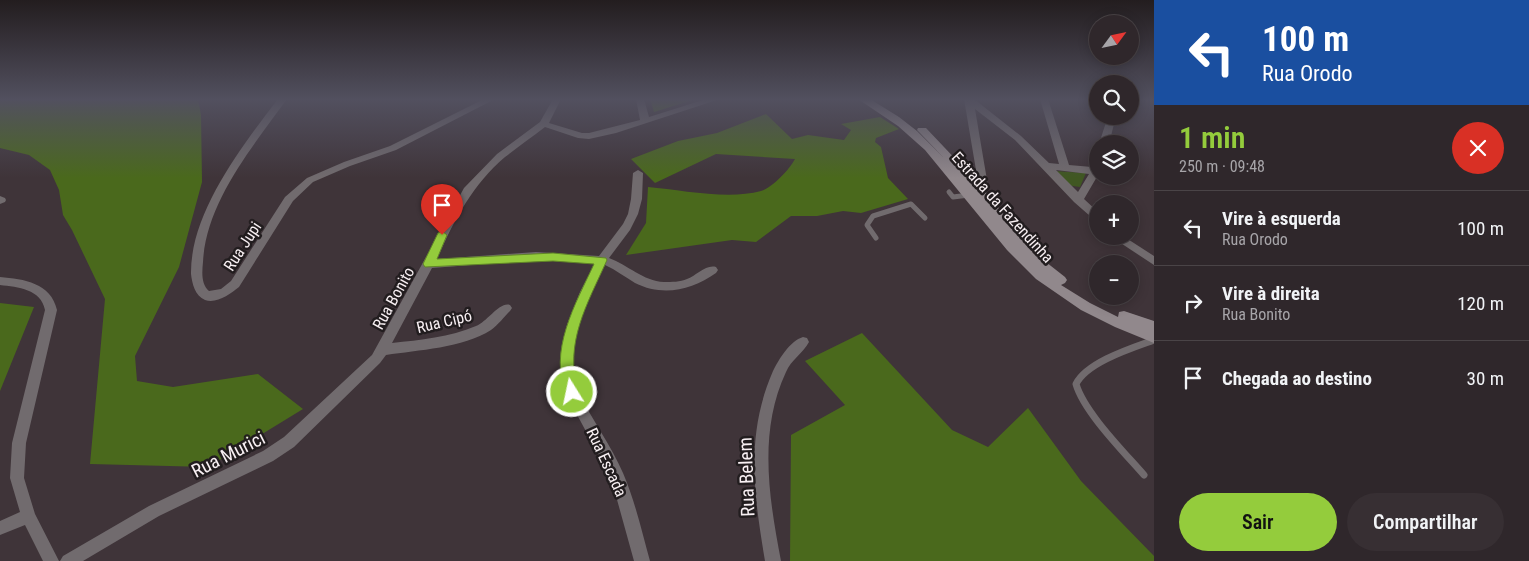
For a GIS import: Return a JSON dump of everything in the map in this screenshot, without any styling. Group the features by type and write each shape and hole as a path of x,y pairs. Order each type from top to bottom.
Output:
{"main road":[{"name":"Estrada da Fazendinha","path":"903,125 970,191 1033,258 1064,284 1114,312 1154,327"},
{"name":"Estrada da Fazendinha","path":"916,125 926,134 1026,263 1052,284 1096,313 1154,339"}],"street":[{"name":"Rua Jupi","path":"265,125 220,189 205,222 200,240 197,282 202,293 207,296 224,293 235,284 289,199 310,180 347,164 393,148 439,125"},
{"name":"Rua Bonito","path":"382,350 429,264 442,235 468,190 500,156 542,125"},
{"path":"548,125 574,134 589,136 630,125"},
{"path":"970,191 983,186 973,125"},
{"path":"1002,125 1089,210"},
{"path":"1052,125 1065,167"},
{"path":"1044,166 1089,167"},
{"name":"Rua Escada","path":"638,173 633,215 624,231 602,260 579,309 570,334 567,358 568,377 572,392 616,476 631,519 642,561"},
{"path":"1078,200 1089,180"},
{"path":"1129,245 1154,261"},
{"path":"429,264 488,259 553,257 602,260 647,283 656,285 686,285 712,270"},
{"path":"0,281 19,283 38,290 47,296 51,302 51,310 19,443 17,478 28,516 51,561"},
{"name":"Rua Cipó","path":"382,350 436,342 478,331 489,325 506,308"},
{"name":"Rua Belem","path":"773,561 761,479 760,448 762,431 771,391 782,366 803,342"},
{"name":"Rua Murici","path":"68,561 154,511 252,464 282,446 376,359 382,350"},
{"path":"0,528 28,516"}],"lane":[{"path":"951,194 970,191"},
{"path":"876,238 867,226 868,220 873,216 911,204 925,218"},
{"path":"1144,475 1076,391 1076,384 1078,378 1085,372 1154,339"}],"green space":[{"path":"0,125 201,125 202,182 179,267 135,356 137,381 173,387 258,374 303,409 208,467 90,464 105,299 63,215 59,190 50,170 29,155 0,148"},
{"path":"737,125 778,125 792,139 808,135 844,140 851,130 843,125 893,125 899,129 876,138 875,142 881,147 888,178 908,199 861,213 843,211 817,216 791,216 756,242 732,240 626,255 646,223 648,187 690,192 748,194 771,186 785,173 795,159 716,154 655,183 631,159 678,141 717,133"},
{"path":"1053,171 1086,173 1080,187 1066,185"},
{"path":"0,303 34,307 0,391"},
{"path":"862,333 952,430 988,447 1028,408 1081,481 1154,556 1154,561 790,561 791,435 845,405 805,361"}],"route":[{"path":"442,235 429,264 488,259 553,257 602,260 579,309 570,334 567,358 568,377 572,392"}]}
